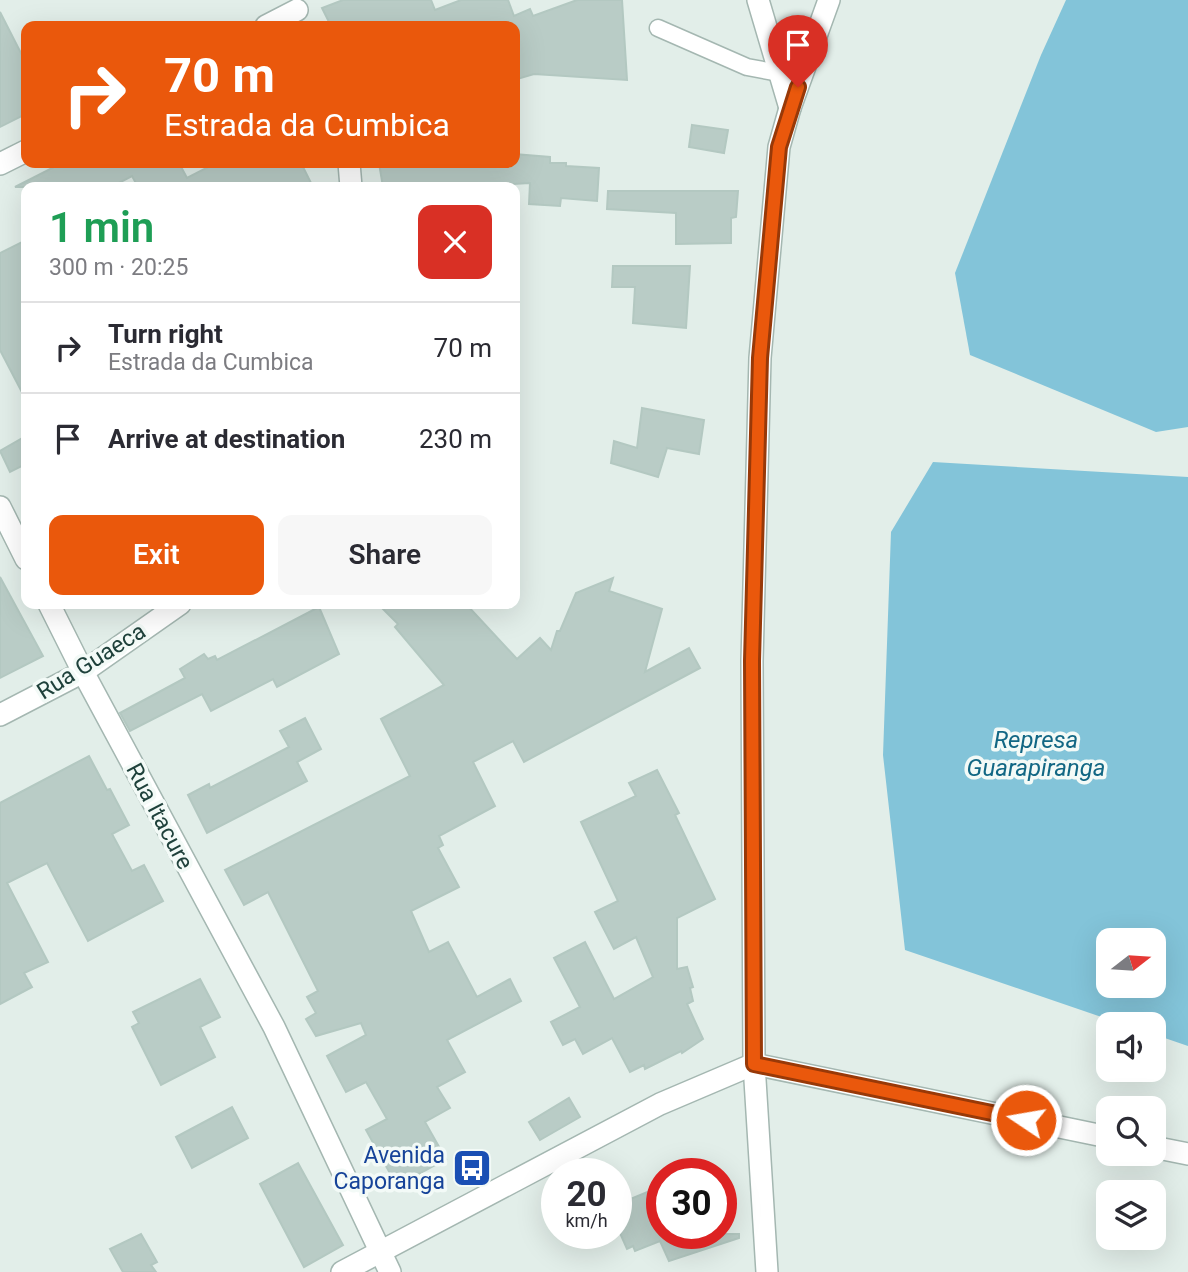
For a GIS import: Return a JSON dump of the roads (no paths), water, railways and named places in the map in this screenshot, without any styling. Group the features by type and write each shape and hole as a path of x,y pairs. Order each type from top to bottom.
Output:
{"street":[{"path":"758,0 790,108"},
{"path":"767,1272 754,1064 752,661 760,358 779,147 790,108 829,0"},
{"path":"277,21 298,12"},
{"path":"0,164 21,153"},
{"path":"0,507 21,549"},
{"name":"Rua Itacure","path":"52,609 274,1027 390,1272"},
{"name":"Rua Guaeca","path":"0,715 83,672 173,609"},
{"path":"342,1272 660,1104 754,1064 1096,1135"},
{"path":"1166,1150 1188,1154"}],"lane":[{"path":"658,29 747,66 779,73"}],"water":[{"path":"1066,0 1188,0 1188,427 1156,432 970,355 955,273 1041,55"},
{"name":"Represa Guarapiranga","path":"933,462 1188,477 1188,1046 1166,1038 1166,1012 1096,1012 1096,1015 905,950 883,755 891,532"}],"place":[{"name":"Avenida Caporanga","path":"472,1168"}]}
